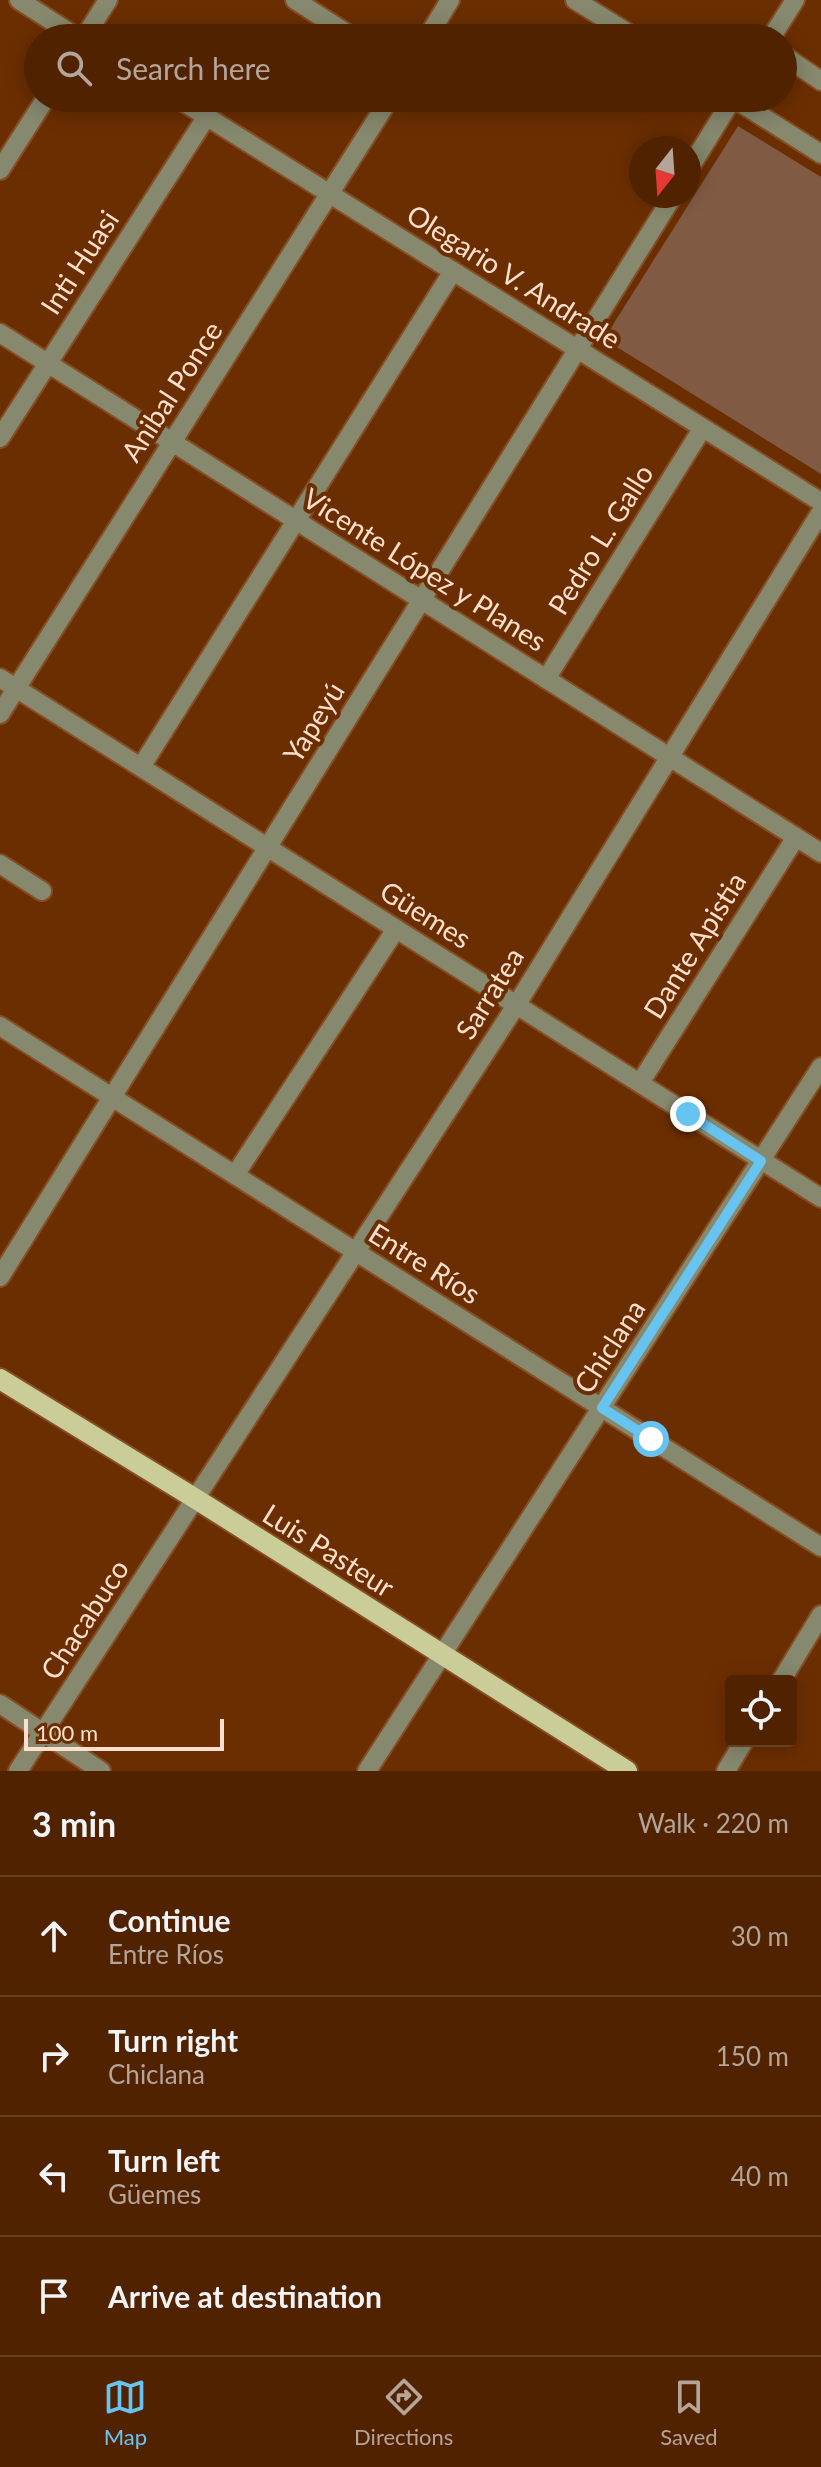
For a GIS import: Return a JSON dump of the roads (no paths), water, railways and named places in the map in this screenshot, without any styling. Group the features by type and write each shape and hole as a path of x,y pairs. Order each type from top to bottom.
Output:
{"main road":[{"name":"Luis Pasteur","path":"0,1379 627,1771"}],"street":[{"path":"19,0 56,24"},
{"path":"93,24 108,0"},
{"path":"295,0 332,24"},
{"path":"432,24 439,0"},
{"path":"436,24 450,0"},
{"path":"575,0 602,7 621,24"},
{"path":"780,24 795,0"},
{"path":"797,65 821,81"},
{"path":"0,170 37,112"},
{"name":"Olegario V. Andrade","path":"200,112 821,502"},
{"name":"Anibal Ponce","path":"0,714 381,112"},
{"path":"701,150 724,112"},
{"path":"755,112 821,154"},
{"name":"Inti Huasi","path":"0,438 207,116"},
{"name":"Yapeyú","path":"0,1277 666,208"},
{"path":"141,767 453,271"},
{"name":"Vicente López y Planes","path":"0,333 821,853"},
{"name":"Pedro L. Gallo","path":"546,679 702,429"},
{"name":"Sarratea","path":"196,1499 517,1004 821,512"},
{"name":"Güemes","path":"0,678 821,1198"},
{"name":"Dante Apistia","path":"640,1083 796,837"},
{"path":"0,864 42,891"},
{"path":"235,1175 396,929"},
{"name":"Entre Ríos","path":"0,1026 821,1547"},
{"name":"Chiclana","path":"367,1771 821,1067"},
{"name":"Chacabuco","path":"18,1771 196,1499"},
{"path":"785,1675 821,1615"},
{"path":"0,1704 101,1771"},
{"path":"726,1771 740,1747"}]}
